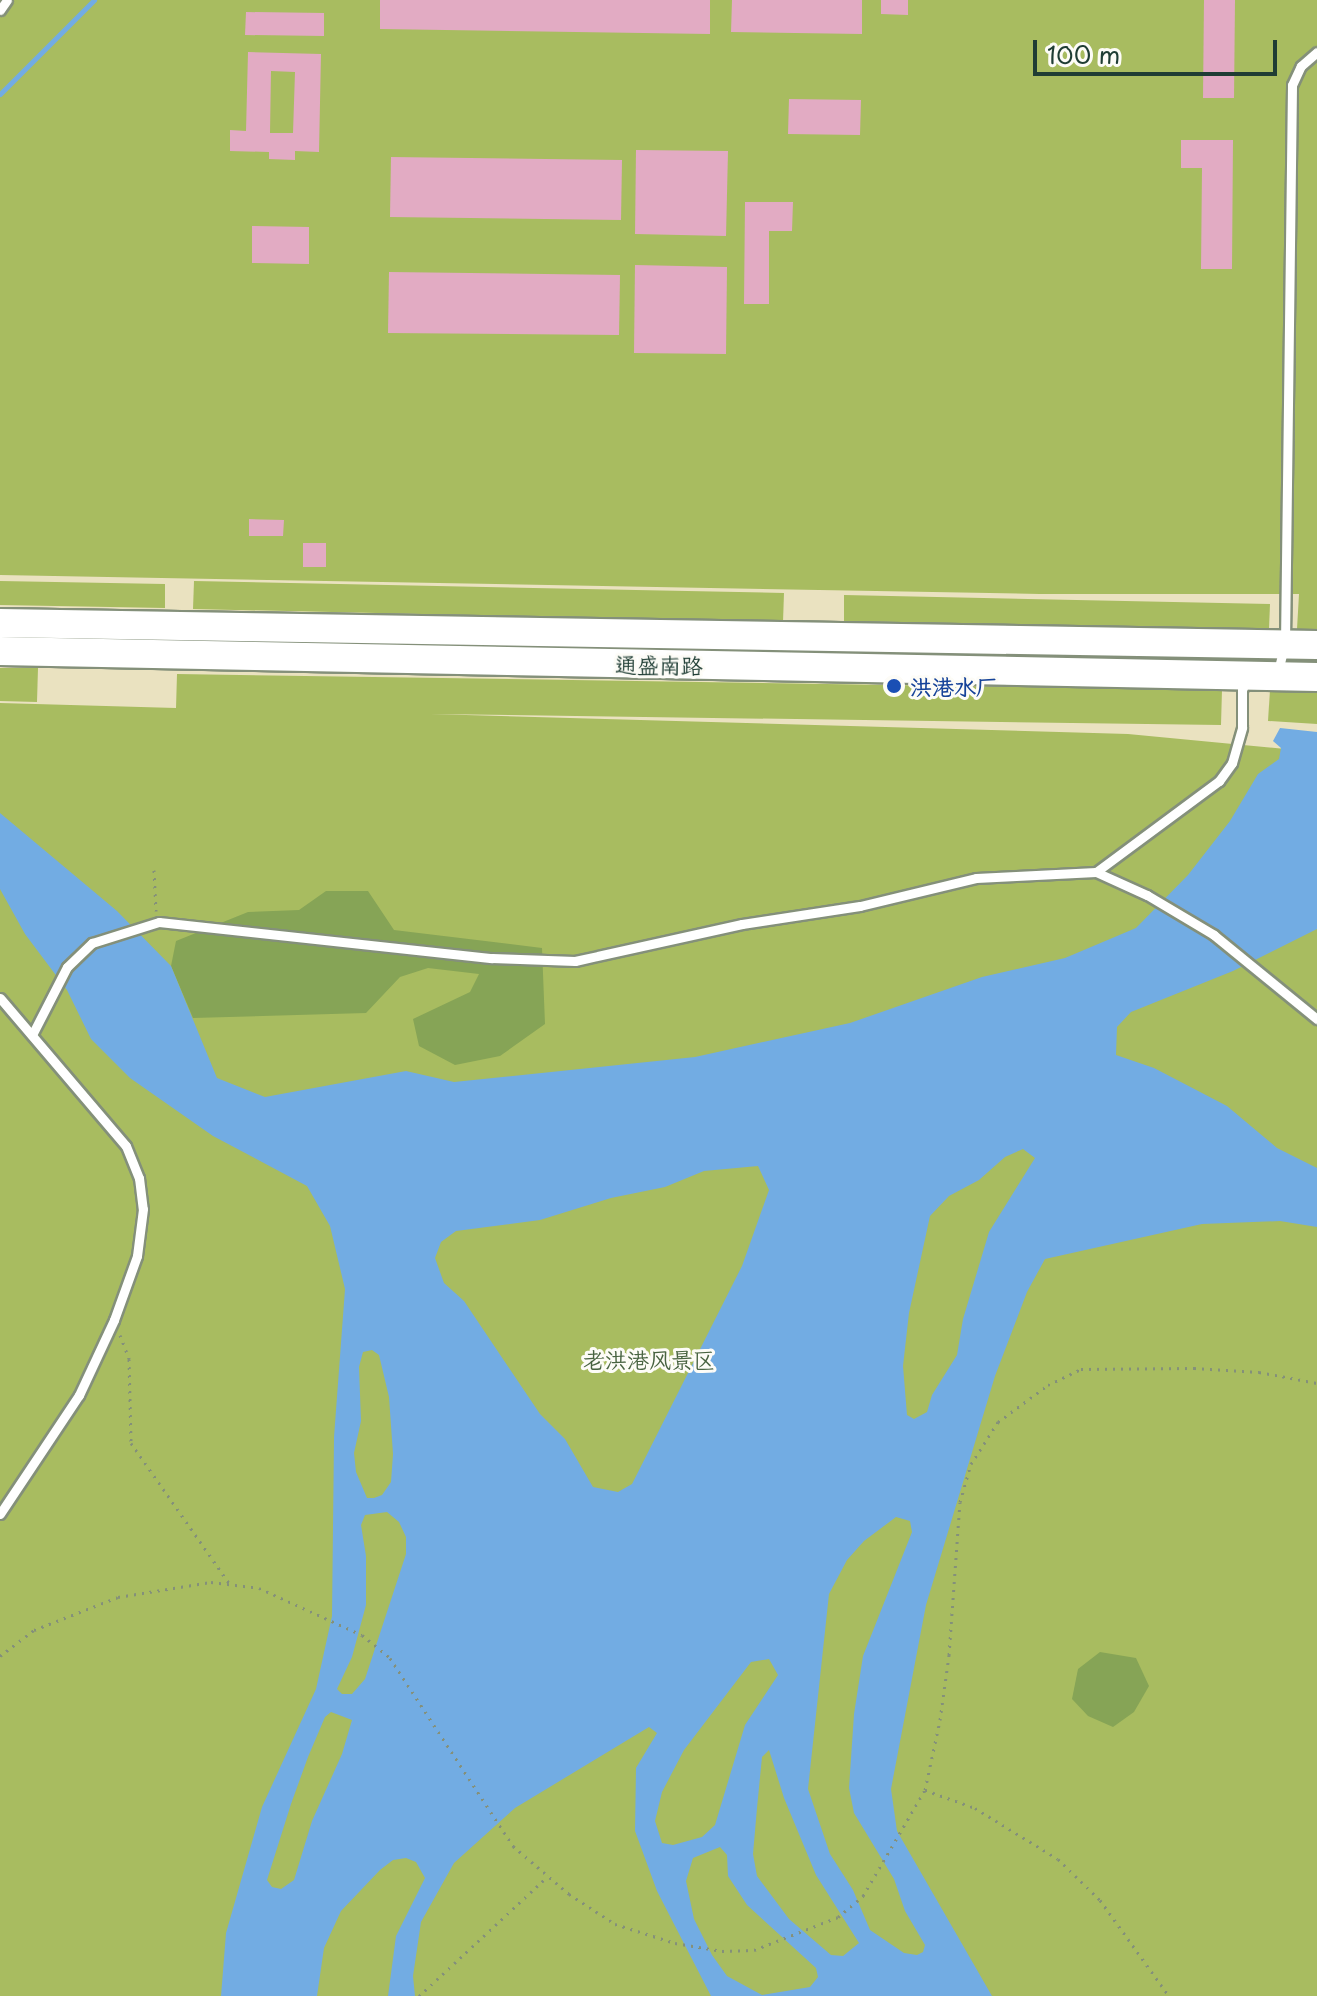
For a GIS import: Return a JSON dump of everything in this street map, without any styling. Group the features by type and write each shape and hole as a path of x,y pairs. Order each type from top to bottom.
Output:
{"main road":[{"name":"通盛南路","path":"0,623 1317,645"},
{"name":"通盛南路","path":"0,651 1249,673 1317,677"}],"lane":[{"path":"0,10 7,0"},
{"path":"1278,675 1285,643 1292,85 1301,66 1317,52"},
{"path":"1096,872 1219,781 1232,763 1242,727 1242,690 1249,673"},
{"path":"32,1035 67,967 92,943 159,922 492,958 575,961 742,924 860,906 976,878 1096,872 1147,895 1214,935 1258,967 1317,1019"},
{"path":"0,998 126,1146 139,1178 143,1209 137,1256 114,1320 79,1395 0,1514"}],"path":[{"path":"154,870 154,905 159,922"},
{"path":"114,1320 129,1359 131,1443 229,1583"},
{"path":"0,1656 34,1630 118,1597 174,1585 229,1583 259,1588 362,1635 390,1658 513,1846 548,1876 615,1924 675,1943 722,1951 754,1950 838,1917 863,1896 907,1826 925,1790 940,1720 949,1655 960,1502 971,1464 998,1422 1048,1385 1081,1369 1259,1372 1317,1383"},
{"path":"925,1790 975,1808 1058,1859 1100,1900 1169,1996"},
{"path":"419,1996 548,1876"}],"green space":[{"path":"0,0 1317,0 1317,630 1297,629 1299,594 1040,594 0,575"},
{"path":"0,581 165,584 165,608 0,605"},
{"path":"194,581 784,593 783,622 193,609"},
{"path":"844,595 1270,604 1269,629 844,621"},
{"path":"0,637 788,649 788,654"},
{"path":"850,650 1269,656 1268,661 850,655"},
{"path":"0,668 38,668 37,702 0,701"},
{"name":"老洪港风景区","path":"177,674 1222,690 1221,725 430,714 1128,734 1317,752 1317,1996 0,1996 0,703 176,708"},
{"path":"1270,690 1317,692 1317,724 1268,721"},
{"path":"326,891 368,891 394,930 542,948 545,1024 500,1056 455,1065 419,1046 413,1019 470,992 479,974 428,968 400,977 366,1013 193,1018 171,966 176,941 248,912 299,910"},
{"path":"1100,1652 1136,1658 1149,1686 1134,1712 1113,1727 1088,1716 1072,1699 1078,1669"}],"water":[{"path":"1280,728 1317,732 1317,929 1233,971 1131,1012 1117,1027 1116,1055 1154,1068 1227,1106 1277,1148 1317,1168 1317,1227 1280,1221 1202,1224 1045,1259 1027,1292 995,1376 926,1605 891,1789 897,1831 992,1996 711,1996 657,1891 635,1831 636,1768 657,1733 649,1727 515,1808 454,1863 421,1922 413,1976 415,1996 388,1996 396,1936 425,1878 416,1862 406,1858 393,1860 380,1870 341,1911 324,1948 317,1996 221,1996 226,1933 262,1807 316,1689 332,1616 334,1437 345,1289 330,1226 307,1186 213,1136 130,1078 91,1039 67,990 25,934 0,889 0,813 117,911 171,966 217,1078 265,1097 406,1071 454,1082 695,1057 850,1023 982,977 1065,958 1136,928 1188,875 1230,821 1258,774 1279,759 1281,748 1273,741","holes":["1023,1149 1035,1158 989,1232 963,1319 957,1355 932,1395 927,1412 914,1419 907,1415 903,1366 909,1313 930,1216 949,1196 979,1180 1005,1157","758,1166 769,1190 742,1266 632,1484 618,1492 593,1487 565,1439 540,1414 464,1301 444,1283 435,1258 441,1242 456,1231 540,1220 611,1198 665,1187 704,1171","372,1350 379,1355 389,1397 393,1454 391,1482 382,1495 374,1498 367,1498 356,1472 354,1453 361,1421 359,1367 363,1352","387,1512 399,1522 406,1537 406,1554 365,1679 352,1694 342,1694 337,1689 352,1657 366,1605 366,1556 361,1525 365,1515","896,1517 910,1521 912,1532 863,1656 854,1714 849,1788 854,1813 894,1879 905,1911 925,1945 923,1952 917,1955 904,1953 870,1930 853,1890 830,1854 808,1789 829,1594 847,1560 864,1541","769,1659 778,1675 745,1725 715,1825 702,1837 673,1845 662,1843 655,1821 662,1792 684,1750 751,1662","331,1712 352,1720 342,1754 312,1821 294,1880 281,1889 272,1887 267,1880 308,1757 325,1717","769,1750 784,1798 816,1875 859,1943 843,1956 831,1955 789,1919 757,1876 753,1854 762,1757","720,1847 727,1855 728,1876 747,1905 816,1968 818,1977 810,1987 762,1995 727,1976 712,1955 694,1919 686,1881 693,1858"]}],"building":[{"path":"380,0 710,0 710,34 380,29"},
{"path":"732,0 862,0 862,34 731,32"},
{"path":"881,0 908,0 908,15 881,14"},
{"path":"1204,0 1235,0 1234,98 1203,98"},
{"path":"246,12 324,13 324,36 245,35"},
{"path":"248,52 321,54 319,152 295,151 295,160 269,159 269,152 230,151 230,130 246,131","holes":["271,71 295,72 293,133 270,133"]},
{"path":"789,99 861,100 860,135 788,134"},
{"path":"1181,140 1233,140 1232,269 1201,269 1202,168 1181,168"},
{"path":"636,150 728,151 726,236 635,234"},
{"path":"391,157 622,160 621,220 390,217"},
{"path":"745,202 793,202 792,231 769,231 769,304 744,304"},
{"path":"252,226 309,227 309,264 252,263"},
{"path":"635,265 727,267 726,354 634,353"},
{"path":"389,272 620,275 619,335 388,333"},
{"path":"249,519 284,520 283,536 249,536"},
{"path":"303,543 326,543 326,567 303,567"}],"waterway":[{"path":"0,94 94,0"}],"place":[{"name":"洪港水厂","path":"894,686"}]}
